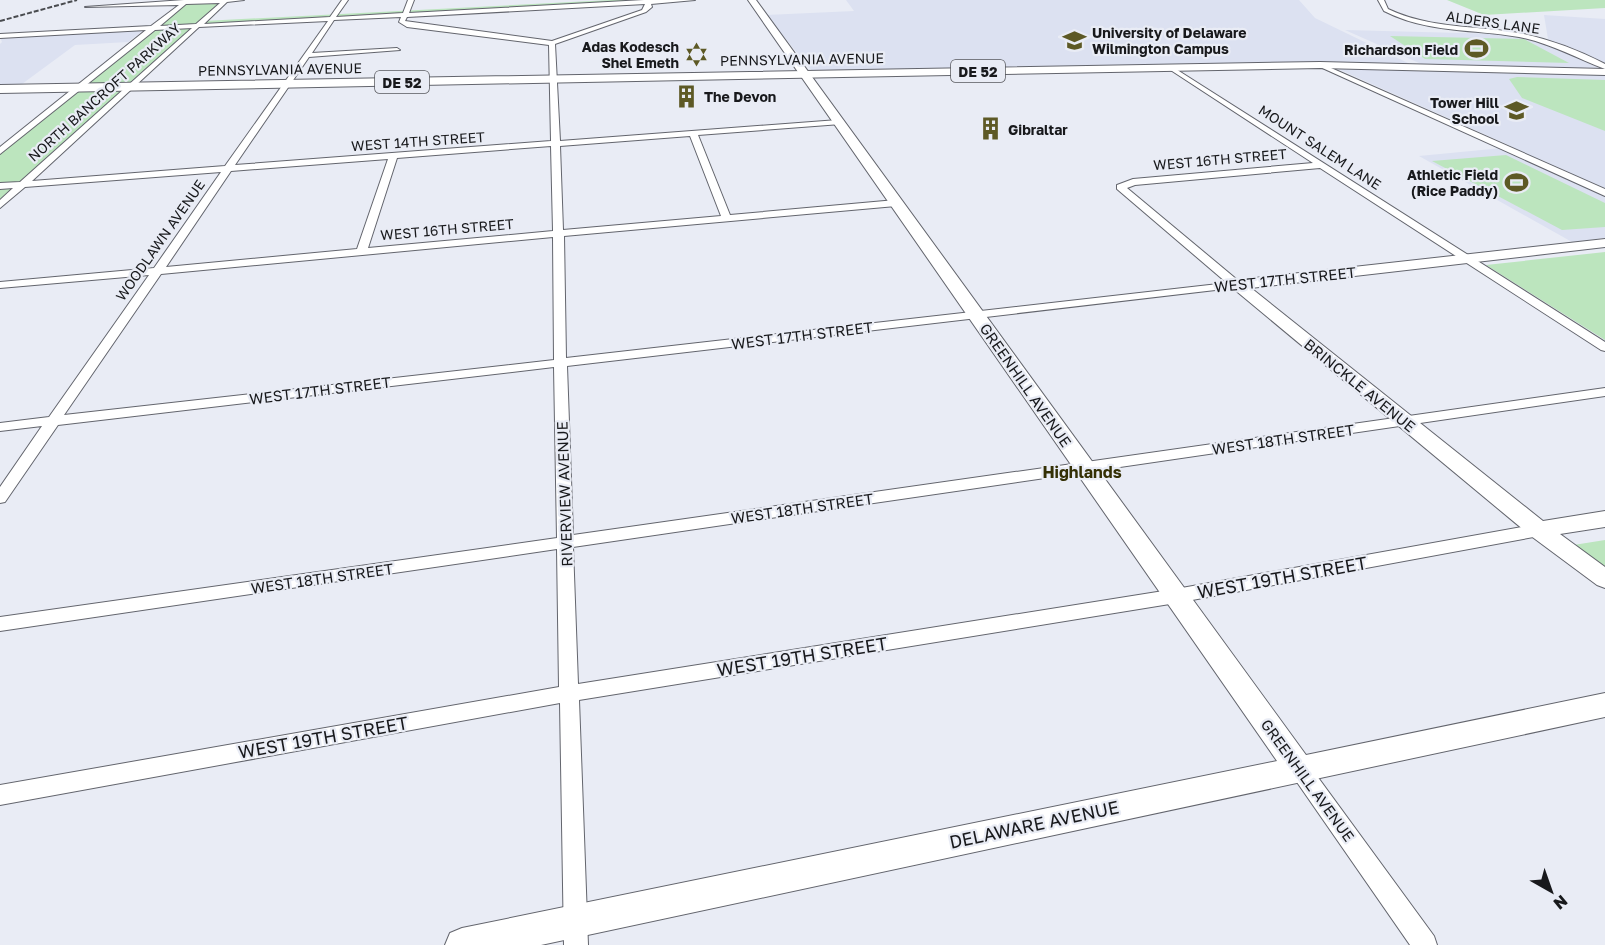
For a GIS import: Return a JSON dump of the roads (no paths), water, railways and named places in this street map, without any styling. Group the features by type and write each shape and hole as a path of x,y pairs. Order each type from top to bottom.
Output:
{"main road":[{"name":"PENNSYLVANIA AVENUE","path":"0,89 1320,65 1605,72"}],"street":[{"name":"NORTH BANCROFT PARKWAY","path":"0,205 225,0"},
{"path":"88,7 241,0"},
{"name":"WOODLAWN AVENUE","path":"0,498 345,0"},
{"path":"411,0 402,22 422,28 552,43 644,11 648,8 647,1"},
{"path":"404,13 611,0"},
{"path":"2,37 200,23 692,0"},
{"name":"GREENHILL AVENUE","path":"752,0 1425,945"},
{"name":"ALDERS LANE","path":"1381,0 1386,10 1410,20 1538,39 1563,47 1605,68"},
{"name":"NORTH BANCROFT PARKWAY","path":"0,151 186,1"},
{"name":"RIVERVIEW AVENUE","path":"552,43 557,234 561,288 560,362 576,933"},
{"path":"307,55 397,50"},
{"path":"1320,65 1605,193"},
{"name":"MOUNT SALEM LANE","path":"1171,68 1605,347"},
{"name":"WEST 14TH STREET","path":"0,186 838,122"},
{"path":"693,133 727,219"},
{"path":"361,252 393,156"},
{"name":"WEST 16TH STREET","path":"1121,186 1133,182 1321,165"},
{"name":"BRINCKLE AVENUE","path":"1121,186 1123,192 1404,421 1539,530 1605,579"},
{"name":"WEST 16TH STREET","path":"0,285 896,203"},
{"name":"WEST 17TH STREET","path":"0,427 1605,243"},
{"name":"WEST 18TH STREET","path":"0,624 1605,392"},
{"name":"WEST 19TH STREET","path":"0,795 570,693 1176,596 1605,519"},
{"name":"DELAWARE AVENUE","path":"462,945 576,933 1299,768 1605,705"}],"railway":[{"path":"0,21 77,0"}],"place":[{"name":"University of Delaware Wilmington Campus","path":"1074,40"},
{"name":"Richardson Field","path":"1476,49"},
{"name":"Adas Kodesch Shel Emeth","path":"697,54"},
{"name":"The Devon","path":"686,96"},
{"name":"Tower Hill School","path":"1517,110"},
{"name":"Gibraltar","path":"990,129"},
{"name":"Athletic Field (Rice Paddy)","path":"1516,182"}],"district":[{"name":"Highlands","path":"1082,472"}]}
